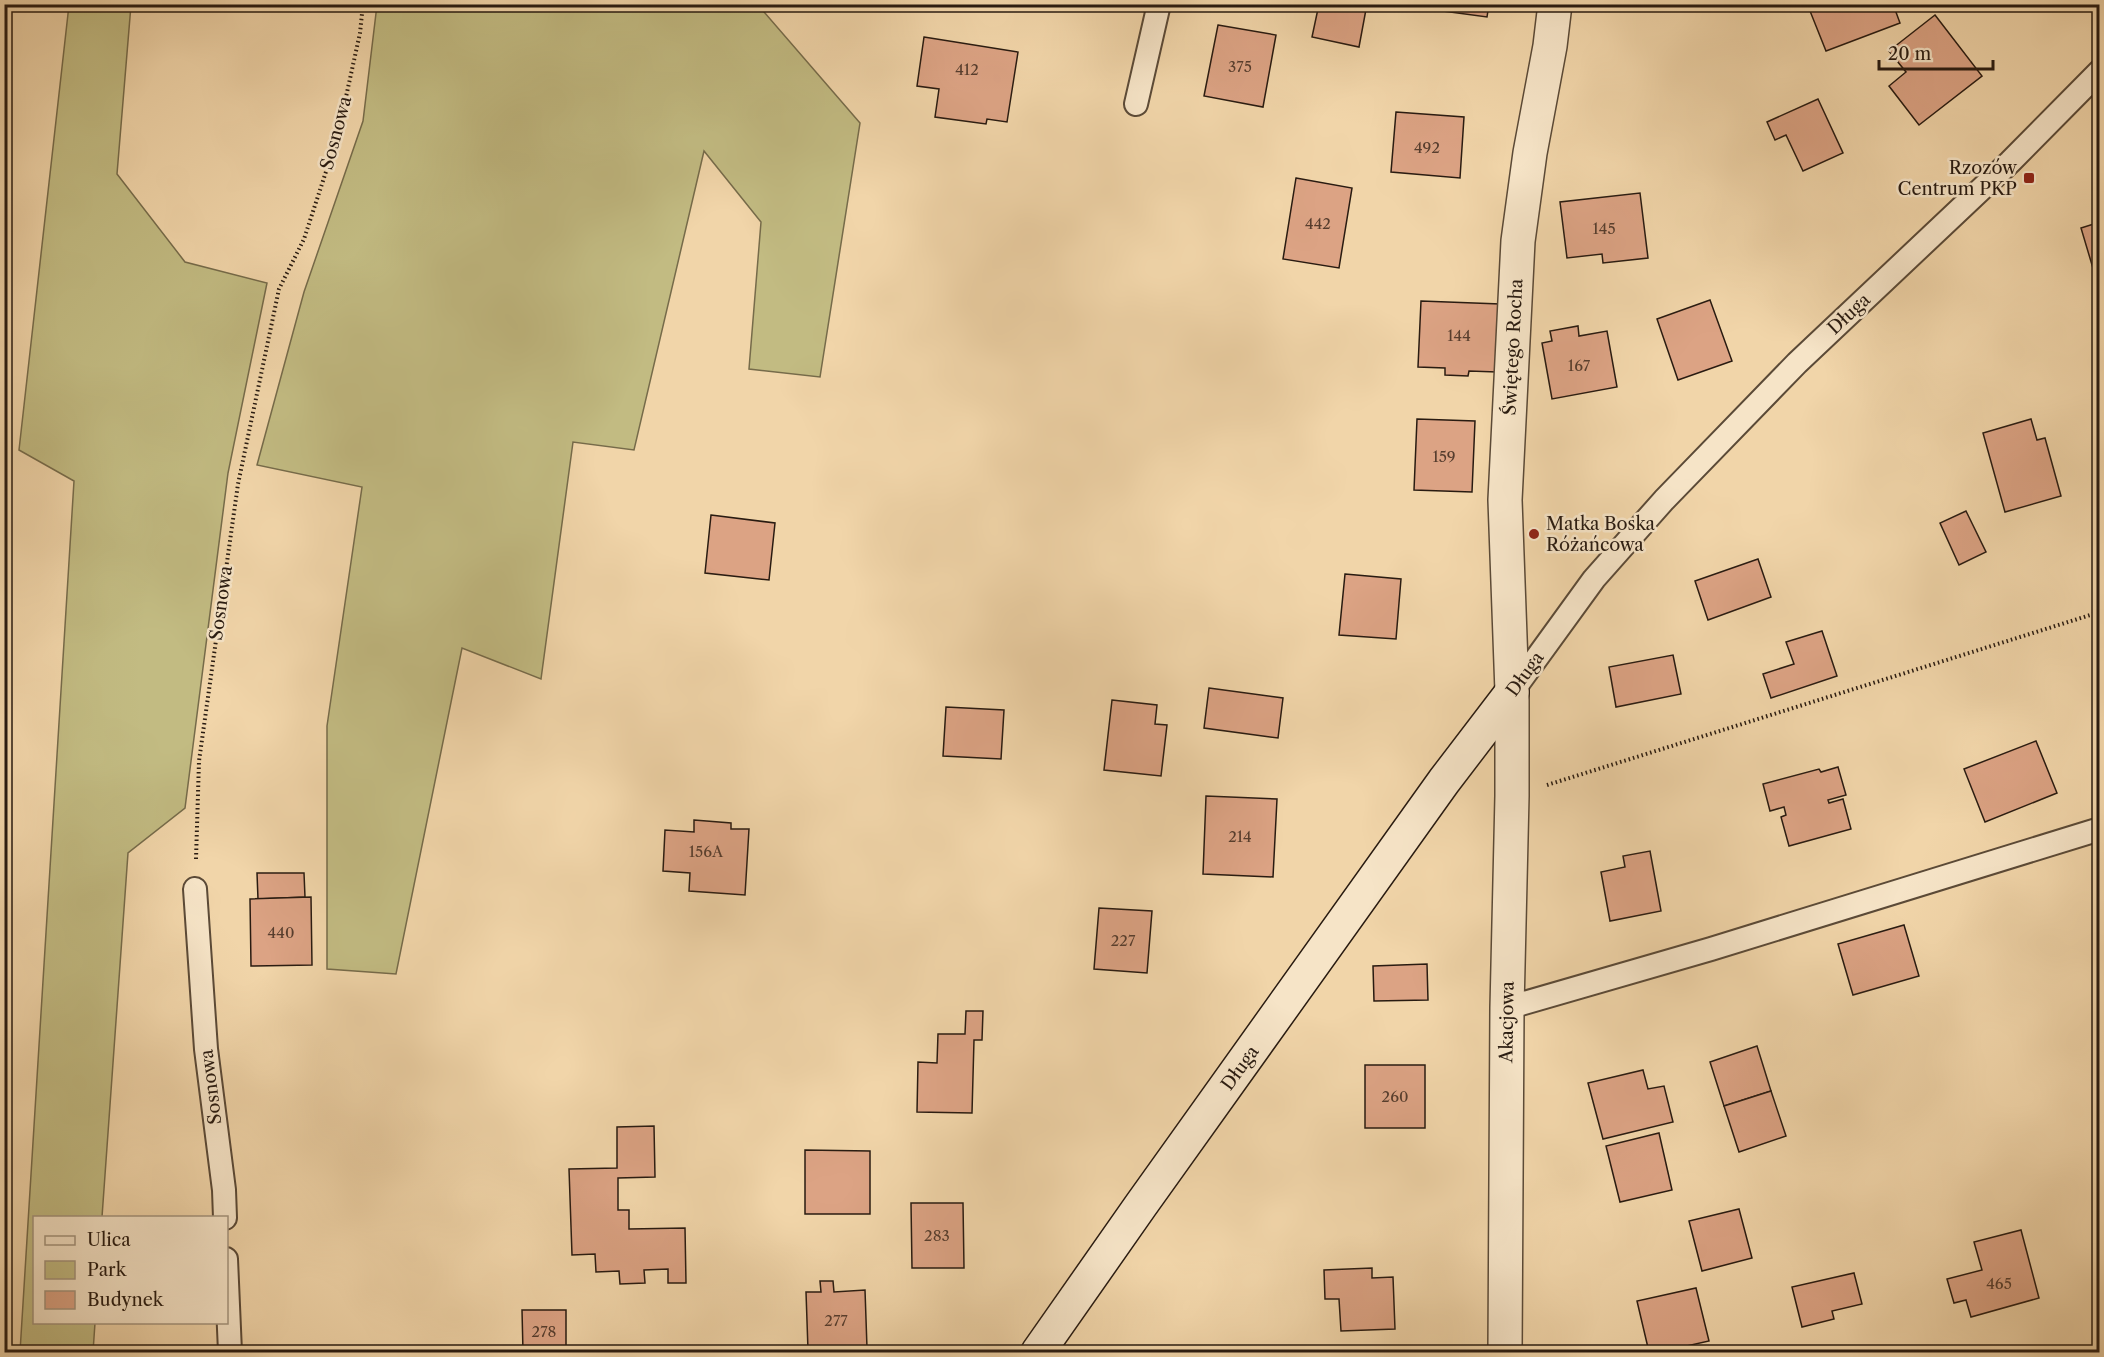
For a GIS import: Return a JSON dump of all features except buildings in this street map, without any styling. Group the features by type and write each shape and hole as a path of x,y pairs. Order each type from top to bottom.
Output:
{"street":[{"name":"Świętego Rocha","path":"1512,692 1505,500 1518,241 1555,4"},
{"name":"Akacjowa","path":"1505,1353 1512,692"},
{"name":"Długa","path":"1038,1353 1444,781 1512,692"}],"lane":[{"path":"1136,104 1159,4"},
{"name":"Długa","path":"1512,692 1594,579 1625,541 1797,363 2010,162 2100,71"},
{"path":"1507,1008 1734,942 2100,829"},
{"name":"Sosnowa","path":"195,889 206,1049 224,1190 225,1216"},
{"path":"228,1306 230,1353"}],"path":[{"name":"Sosnowa","path":"195,889 199,761 238,484 279,289 304,239 337,138 360,33 363,4"},
{"path":"1512,796 2100,612"}],"green space":[{"path":"69,5 131,5 117,174 185,262 267,283 228,473 185,808 128,853 102,1216 33,1216 33,1324 95,1324 93,1352 20,1352 74,481 19,450"},
{"path":"377,5 758,5 860,123 820,377 749,369 761,222 704,151 634,450 573,442 541,679 462,648 396,974 327,969 327,726 362,487 257,465 304,292 363,121"}],"place":[{"name":"Rzozów Centrum PKP","path":"2029,178"},
{"name":"Matka Boska Różańcowa","path":"1534,534"}]}
